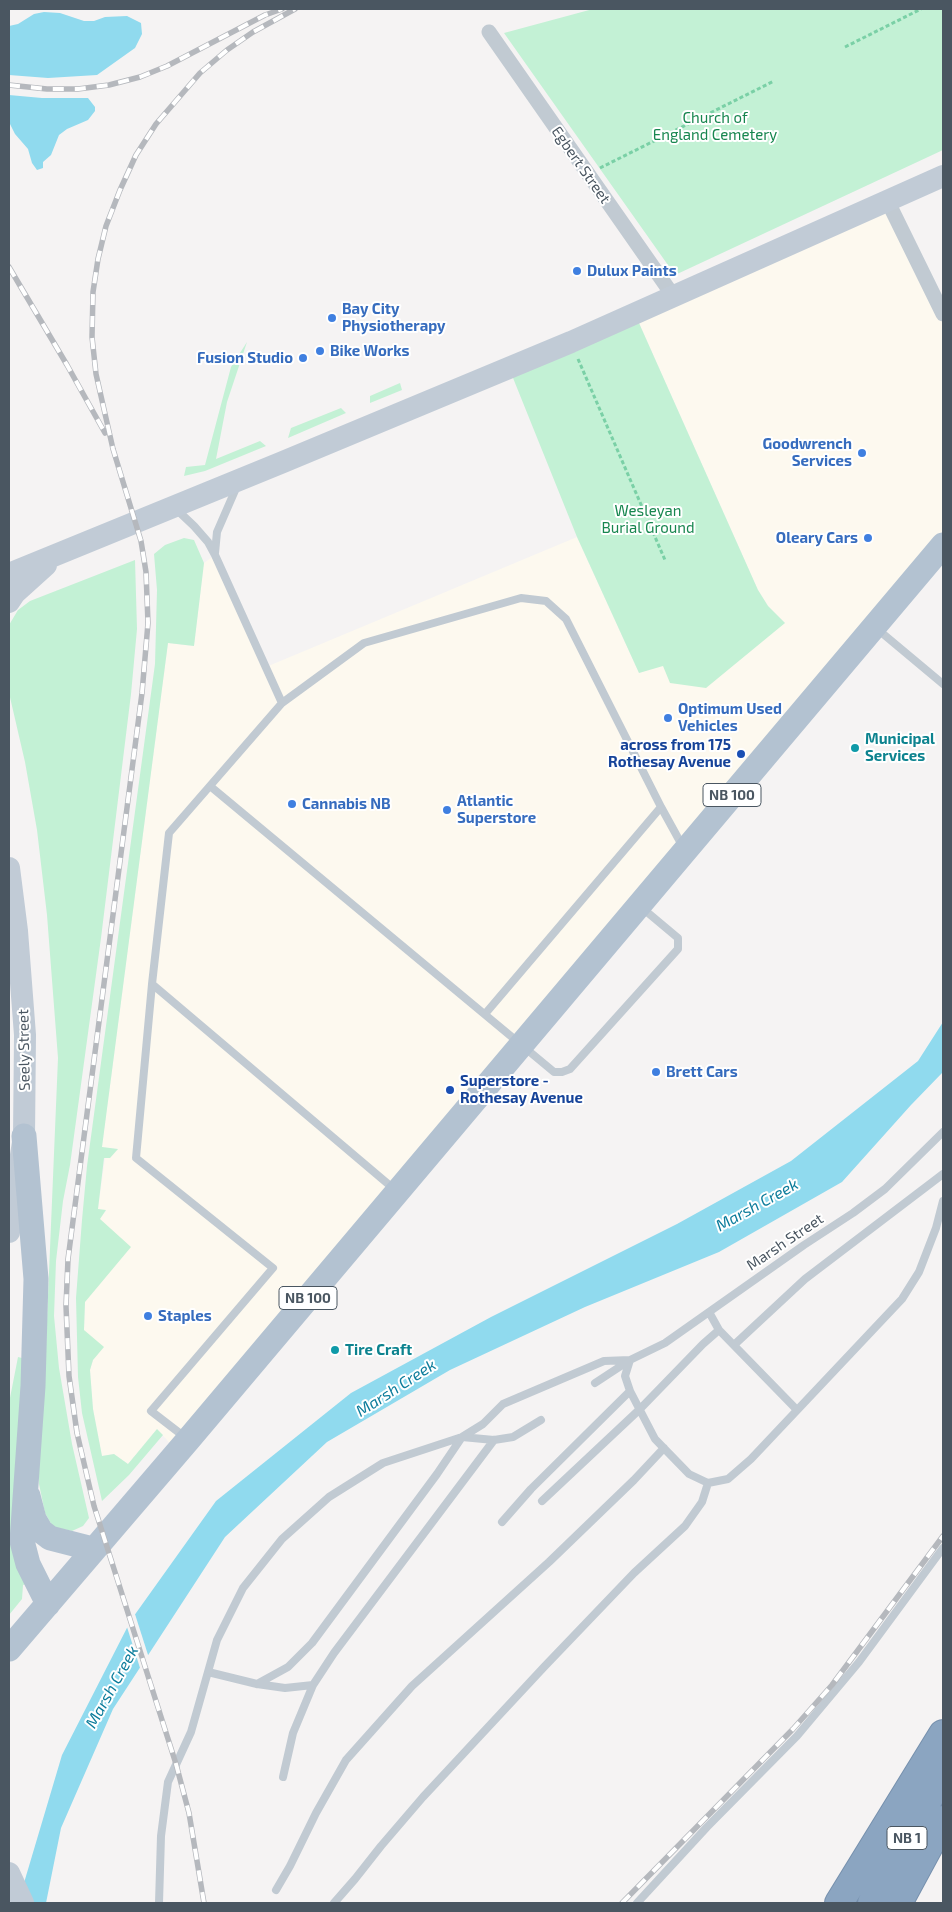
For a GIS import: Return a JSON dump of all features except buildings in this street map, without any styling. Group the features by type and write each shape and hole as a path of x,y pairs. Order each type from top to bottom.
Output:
{"highway":[{"path":"839,1903 943,1734"},
{"name":"NB 1","path":"872,1903 943,1772"},
{"name":"NB 1","path":"898,1903 943,1820"}],"main road":[{"path":"9,574 571,342 943,176"},
{"name":"NB 100","path":"9,1650 943,546"},
{"path":"9,560 60,553"},
{"path":"9,602 32,576 60,553"},
{"name":"Seely Street","path":"9,868 18,931 17,1032 25,1100 24,1136 9,1232"},
{"path":"9,1082 25,1100"},
{"path":"24,1136 36,1279 33,1386 22,1541 28,1564 48,1604"},
{"path":"25,1481 32,1513 41,1531 50,1538 93,1549"},
{"path":"9,1873 23,1903"}],"street":[{"name":"Egbert Street","path":"489,32 674,297"},
{"path":"888,202 943,314"}],"lane":[{"path":"215,555 216,532 240,480"},
{"path":"174,507 208,542 282,703"},
{"path":"188,1440 151,1411 273,1268 136,1158 152,984 169,833 282,703 364,642 521,598 546,601 566,619 661,807 686,851"},
{"path":"875,627 943,684"},
{"path":"210,786 522,1045 545,1067 554,1072 570,1069 678,949 678,938 639,905"},
{"path":"485,1014 661,807"},
{"path":"152,984 398,1192"},
{"name":"Marsh Street","path":"596,1383 630,1360 665,1343 804,1245 853,1214 885,1190 943,1132"},
{"path":"734,1345 805,1279 943,1174"},
{"path":"159,1903 161,1836 168,1782 190,1732 217,1640 243,1588 282,1539 329,1497 383,1463 462,1437 483,1424 503,1404 604,1361 630,1360 626,1376 630,1391 655,1438 689,1474 708,1483 728,1479 751,1459 902,1299 919,1272 936,1228 943,1201"},
{"path":"709,1312 719,1330 797,1410"},
{"path":"542,1501 640,1410 703,1344 719,1330"},
{"path":"502,1522 531,1489 630,1391"},
{"path":"462,1437 494,1440 513,1437 541,1420"},
{"path":"257,1684 288,1667 312,1643 437,1474 462,1437"},
{"path":"283,1777 293,1733 313,1685 494,1440"},
{"path":"276,1890 346,1760 412,1686 550,1562 664,1448"},
{"path":"334,1903 423,1797 544,1667 634,1573 685,1526 702,1502 708,1483"},
{"path":"637,1903 797,1736 859,1662 943,1548"},
{"path":"208,1672 257,1684 286,1688 313,1685"}],"path":[{"path":"845,46 921,9"},
{"path":"588,174 774,82"},
{"path":"571,342 665,560"}],"shaded area":[{"path":"888,202 943,314 943,545 177,1451 157,1429 128,1464 114,1454 102,1456 93,1409 90,1370 93,1360 84,1330 85,1302 99,1219 106,1211 98,1209 105,1158 118,1149 102,1147 168,643 194,646 204,563 215,555 266,667 577,537 639,673 785,623 768,606 758,590 635,314"}],"green space":[{"name":"Church of England Cemetery","path":"593,9 943,9 943,150 675,275 504,33"},
{"name":"Wesleyan Burial Ground","path":"635,314 758,590 768,606 785,623 706,688 670,683 663,666 639,673 577,537 509,368"},
{"path":"247,342 227,402 216,459 260,441 266,446 205,471 184,476 186,467 205,465 231,367"},
{"path":"400,383 402,390 370,403 370,396"},
{"path":"341,408 346,413 288,438 291,428"},
{"path":"184,538 194,540 204,563 194,646 168,643 102,1147 118,1149 110,1158 104,1158 98,1209 106,1210 100,1219 131,1247 85,1302 84,1330 104,1347 93,1360 90,1370 93,1409 102,1456 114,1454 128,1464 157,1429 163,1435 129,1475 102,1501 82,1413 78,1377 76,1298 82,1220 87,1166 155,664 157,590 154,554 165,545"},
{"path":"135,560 137,629 131,694 101,938 56,1261 54,1316 59,1368 72,1444 89,1518 83,1526 72,1531 53,1527 45,1513 39,1484 38,1452 46,1344 58,1058 47,915 37,830 25,762 9,693 9,625 18,610 30,601"},
{"path":"18,1357 26,1359 28,1583 23,1585 22,1599 9,1615 9,1403"}],"water":[{"path":"44,12 60,13 84,21 94,21 105,17 127,16 141,23 142,34 135,48 97,75 48,78 9,75 9,26 18,24 34,14"},
{"path":"9,95 42,98 88,98 95,107 95,111 88,120 67,129 59,135 51,155 43,162 43,168 37,170 32,163 28,149 15,134 9,122"},
{"name":"Marsh Creek","path":"943,1022 943,1072 842,1182 719,1252 585,1307 450,1370 327,1442 225,1537 113,1709 61,1828 46,1903 18,1903 62,1755 131,1620 216,1501 351,1393 491,1317 677,1224 791,1161 918,1061"}],"pier":[{"path":"134,1611 149,1658 141,1671 126,1624"}],"railway":[{"path":"9,85 47,89 78,89 109,85 140,77 167,66 265,15 282,9"},
{"path":"204,1903 189,1813 176,1764 94,1506 77,1433 69,1376 66,1306 68,1259 142,693 148,623 146,572 141,541 113,449 96,374 92,337 93,292 106,226 136,155 156,124 200,73 227,50 253,32 295,9"},
{"path":"9,267 105,433"},
{"path":"622,1903 793,1729 832,1685 943,1536"}],"place":[{"name":"Dulux Paints","path":"577,271"},
{"name":"Bay City Physiotherapy","path":"332,318"},
{"name":"Bike Works","path":"320,351"},
{"name":"Fusion Studio","path":"303,358"},
{"name":"Goodwrench Services","path":"862,453"},
{"name":"Oleary Cars","path":"868,538"},
{"name":"Optimum Used Vehicles","path":"668,718"},
{"name":"Municipal Services","path":"855,748"},
{"name":"across from 175 Rothesay Avenue","path":"741,754"},
{"name":"Cannabis NB","path":"292,804"},
{"name":"Atlantic Superstore","path":"447,810"},
{"name":"Brett Cars","path":"656,1072"},
{"name":"Superstore - Rothesay Avenue","path":"450,1090"},
{"name":"Staples","path":"148,1316"},
{"name":"Tire Craft","path":"335,1350"}]}
